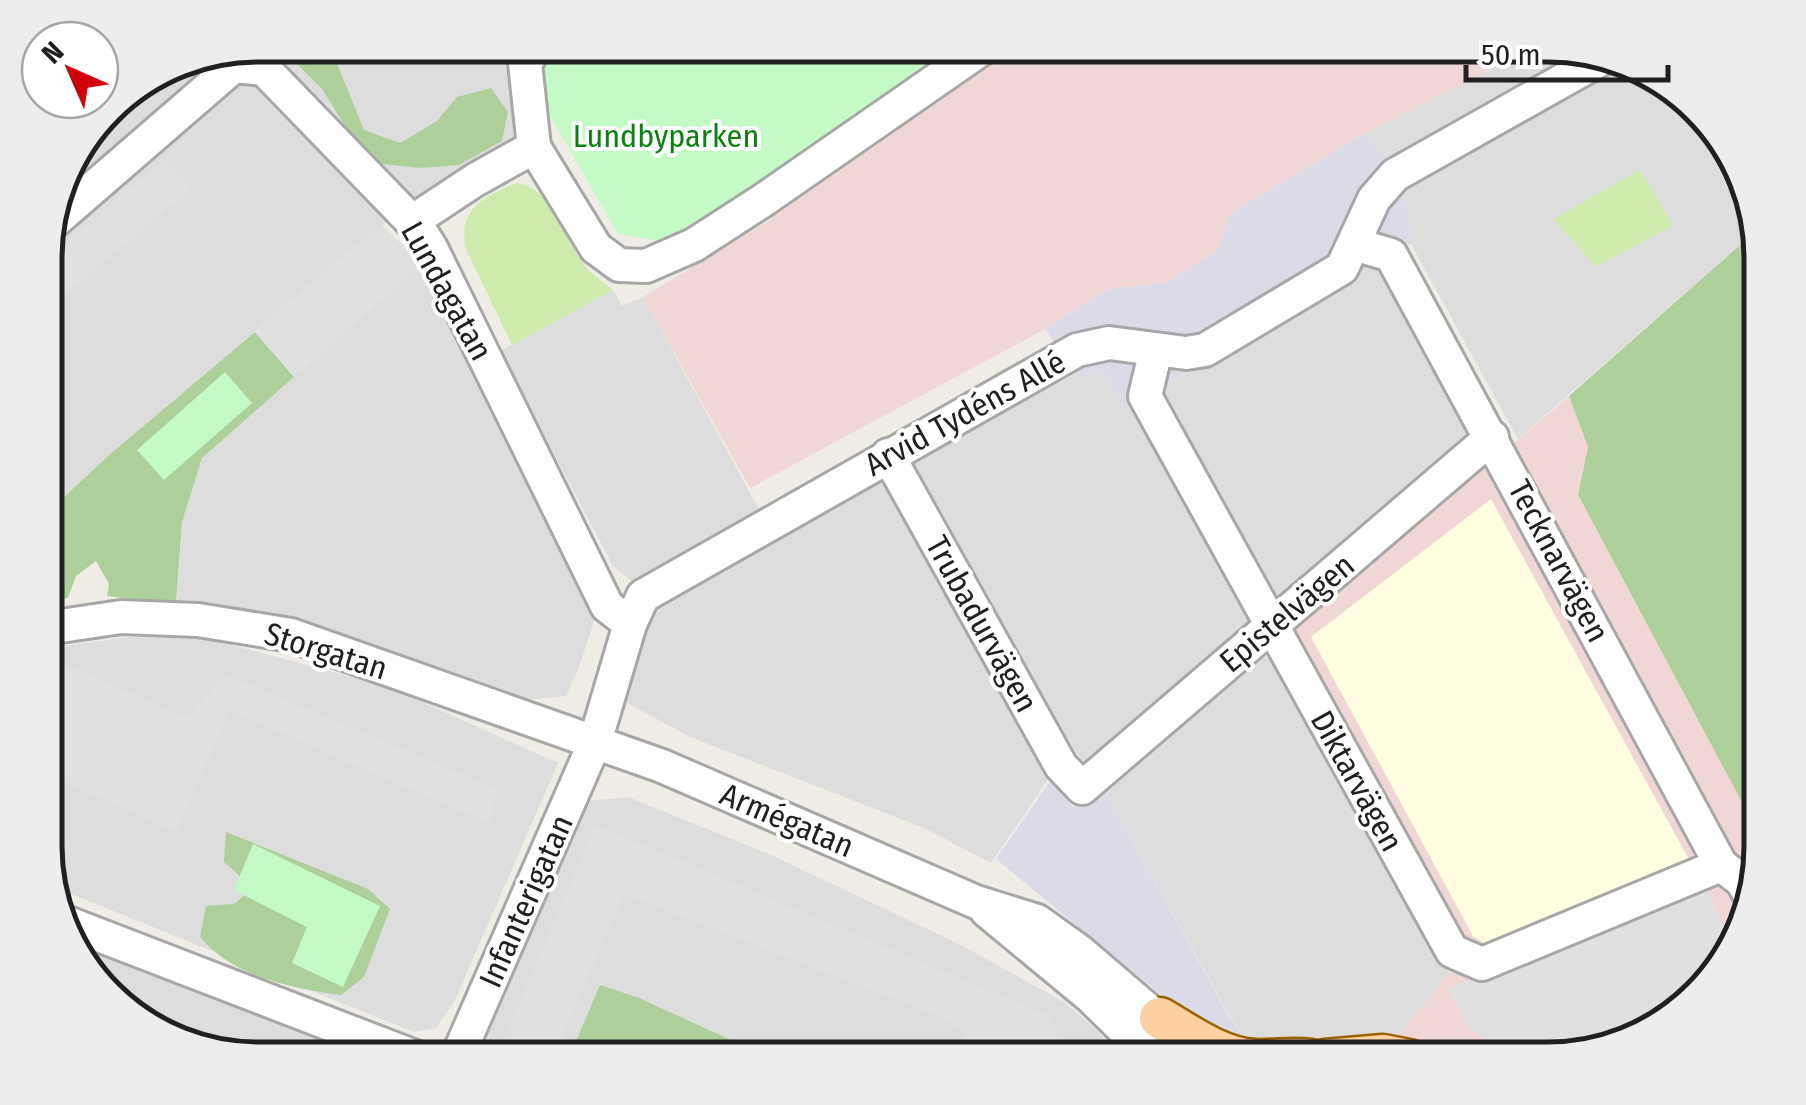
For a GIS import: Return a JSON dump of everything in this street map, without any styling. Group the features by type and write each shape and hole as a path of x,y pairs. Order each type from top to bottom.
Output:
{"main road":[{"path":"1160,1018 1200,1042"}],"street":[{"path":"527,62 534,146 596,248 618,266 646,266 694,245 961,62"},
{"name":"Lundagatan","path":"69,209 234,66 264,68 414,221 431,248 607,606 630,624"},
{"name":"Arvid Tydéns Allé","path":"630,624 643,596 1078,350 1109,342 1186,354 1205,350 1342,268 1374,199 1395,174 1588,67"},
{"path":"414,221 534,146"},
{"name":"Tecknarvägen","path":"1354,244 1392,255 1722,865 1741,880"},
{"name":"Diktarvägen","path":"1156,350 1145,396 1452,951 1482,964 1722,865"},
{"name":"Epistelvägen","path":"1082,788 1492,438"},
{"name":"Trubadurvägen","path":"888,456 1062,766 1082,788"},
{"name":"Storgatan","path":"62,626 122,617 198,620 290,635 596,742"},
{"path":"596,742 630,624"},
{"name":"Armégatan","path":"596,742 662,766 976,902 1037,920 1160,1018 1182,1042"},
{"name":"Infanterigatan","path":"464,1042 596,742"},
{"name":"Armégatan","path":"976,902 1091,997 1136,1042"},
{"path":"81,928 375,1042"}],"shaded area":[{"path":"508,62 515,140 381,225 62,499 64,233 77,183 89,160 129,111 172,83 233,64"},
{"path":"931,62 1504,62 1367,132 1232,213 1218,250 1166,283 1108,289 1045,329 750,488 643,297 772,219 753,186"},
{"path":"1504,62 1548,62 1598,69 1646,89 1695,129 1733,195 1743,243 1518,439 1411,244 1410,219 1395,175 1367,132"},
{"path":"1367,132 1395,175 1410,219 1411,244 1124,408 1104,374 1076,373 1045,329 1108,289 1166,283 1218,250 1231,213"},
{"path":"164,159 192,188 62,297 63,244"},
{"path":"381,225 423,263 294,377 255,332"},
{"path":"1385,259 1480,437 1277,602 1155,391"},
{"path":"423,263 596,615 566,696 527,700 345,635 261,612 177,604 182,522 202,458"},
{"path":"613,290 622,306 643,297 762,515 652,578 633,582 613,566 500,351"},
{"path":"1076,373 1104,374 1124,408 1134,402 1251,622 1087,768 914,462"},
{"path":"1569,396 1588,447 1578,496 1743,804 1740,885 1723,933 1703,966 1667,1002 1646,1016 1598,1036 1560,1042 1394,1042 1467,951 1293,632"},
{"path":"880,475 1051,775 991,863 924,828 690,737 618,698 645,627 666,600"},
{"path":"1491,499 1692,865 1488,946 1473,936 1311,637"},
{"path":"129,637 205,638 389,687 558,763 454,1002 436,1028 414,1032 68,893 62,846 62,646"},
{"path":"1263,657 1279,659 1449,973 1394,1042 1249,1041 1232,1020 1106,793"},
{"path":"71,666 186,718 226,675 497,789 490,823 230,711 176,832 62,781 62,669"},
{"path":"1051,780 1073,807 1106,793 1231,1020 1249,1041 1232,1042 1192,1020 996,859"},
{"path":"628,797 769,854 959,944 1064,1002 1107,1042 482,1042 588,801"},
{"path":"596,825 1049,1016 1068,1042 960,1042 964,1033 944,1018 624,894 560,1042 502,1042"},
{"path":"1703,882 1725,929 1703,966 1667,1002 1623,1028 1598,1036 1560,1042 1489,1042 1471,1030 1448,988"},
{"path":"93,950 345,1042 233,1041 183,1028 139,1002 111,976"}],"green space":[{"path":"295,62 336,62 364,130 400,143 437,121 457,97 491,88 508,112 502,141 459,165 421,168 381,164 344,124 322,89"},
{"name":"Lundbyparken","path":"931,62 671,243 618,234 549,114 542,64"},
{"path":"1640,170 1673,225 1596,267 1553,219"},
{"path":"517,183 541,195 580,258 613,290 512,345 466,249 464,235 476,206"},
{"path":"1743,243 1743,804 1578,495 1588,447 1569,396"},
{"path":"255,332 294,377 202,458 182,522 176,604 107,596 109,584 96,561 76,576 68,598 62,599 62,499"},
{"path":"225,372 252,403 164,480 137,450"},
{"path":"226,832 368,889 390,909 364,977 341,995 302,989 246,971 200,937 206,906 234,904 253,888 224,862"},
{"path":"253,844 380,906 343,987 292,963 307,927 234,890"},
{"path":"600,985 639,998 734,1042 576,1042"}]}
